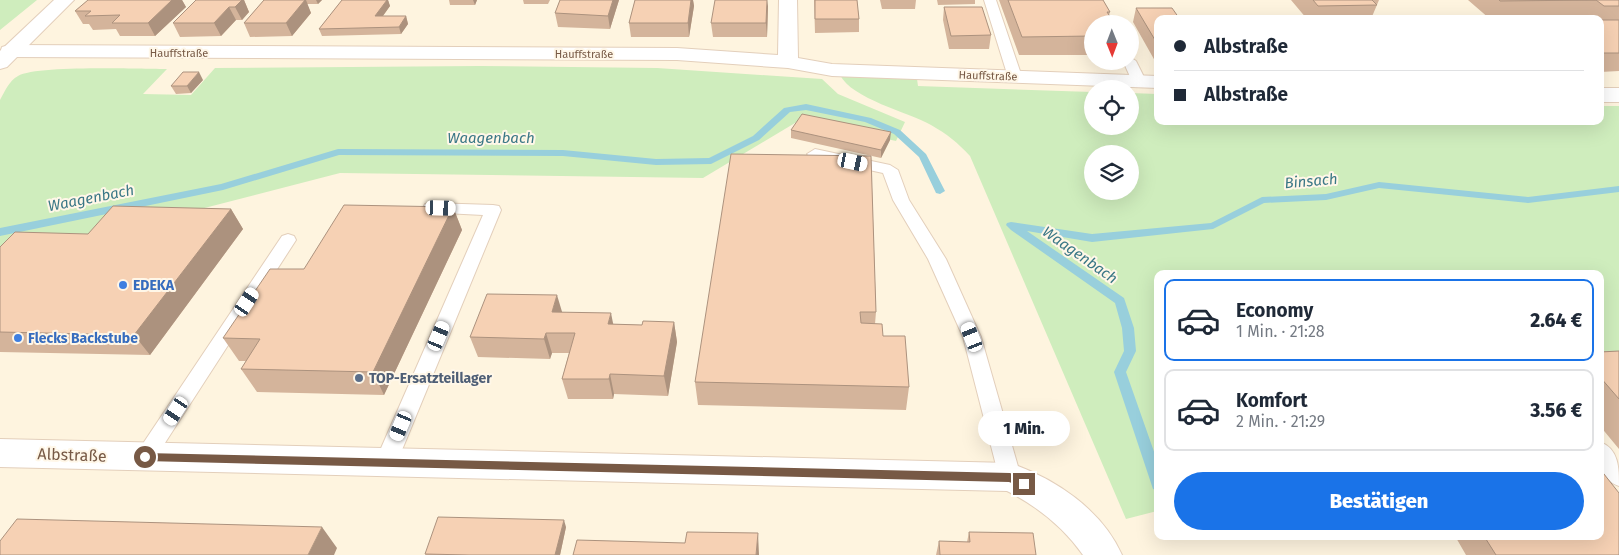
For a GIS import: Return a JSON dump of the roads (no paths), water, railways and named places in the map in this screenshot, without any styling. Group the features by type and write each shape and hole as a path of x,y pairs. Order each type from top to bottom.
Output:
{"street":[{"path":"5,57 65,0"},
{"path":"788,0 788,62"},
{"name":"Hauffstraße","path":"5,57 677,54 788,62 832,70 1148,81"},
{"path":"1604,95 1619,96"},
{"name":"Albstraße","path":"0,453 1010,477 1038,490 1083,526 1104,555"}],"lane":[{"path":"990,0 1015,77"},
{"path":"1138,70 1148,81"},
{"path":"815,154 890,170 901,200 937,259 972,337 1010,477"},
{"path":"386,462 493,210 416,208"},
{"path":"145,457 288,240"},
{"path":"1604,456 1619,477"}],"waterway":[{"name":"Waagenbach","path":"0,232 223,187 338,152 563,153 656,162 711,161 756,138 787,110 806,107 868,120 897,132 923,156 940,191"},
{"name":"Binsach","path":"1011,225 1092,238 1213,226 1262,200 1326,197 1379,185 1528,200 1619,189"},
{"name":"Waagenbach","path":"1015,228 1120,301 1128,328 1130,351 1120,372 1154,473"}],"place":[{"name":"EDEKA","path":"123,285"},
{"name":"Flecks Backstube","path":"18,338"},
{"name":"TOP-Ersatzteillager","path":"359,378"}]}
